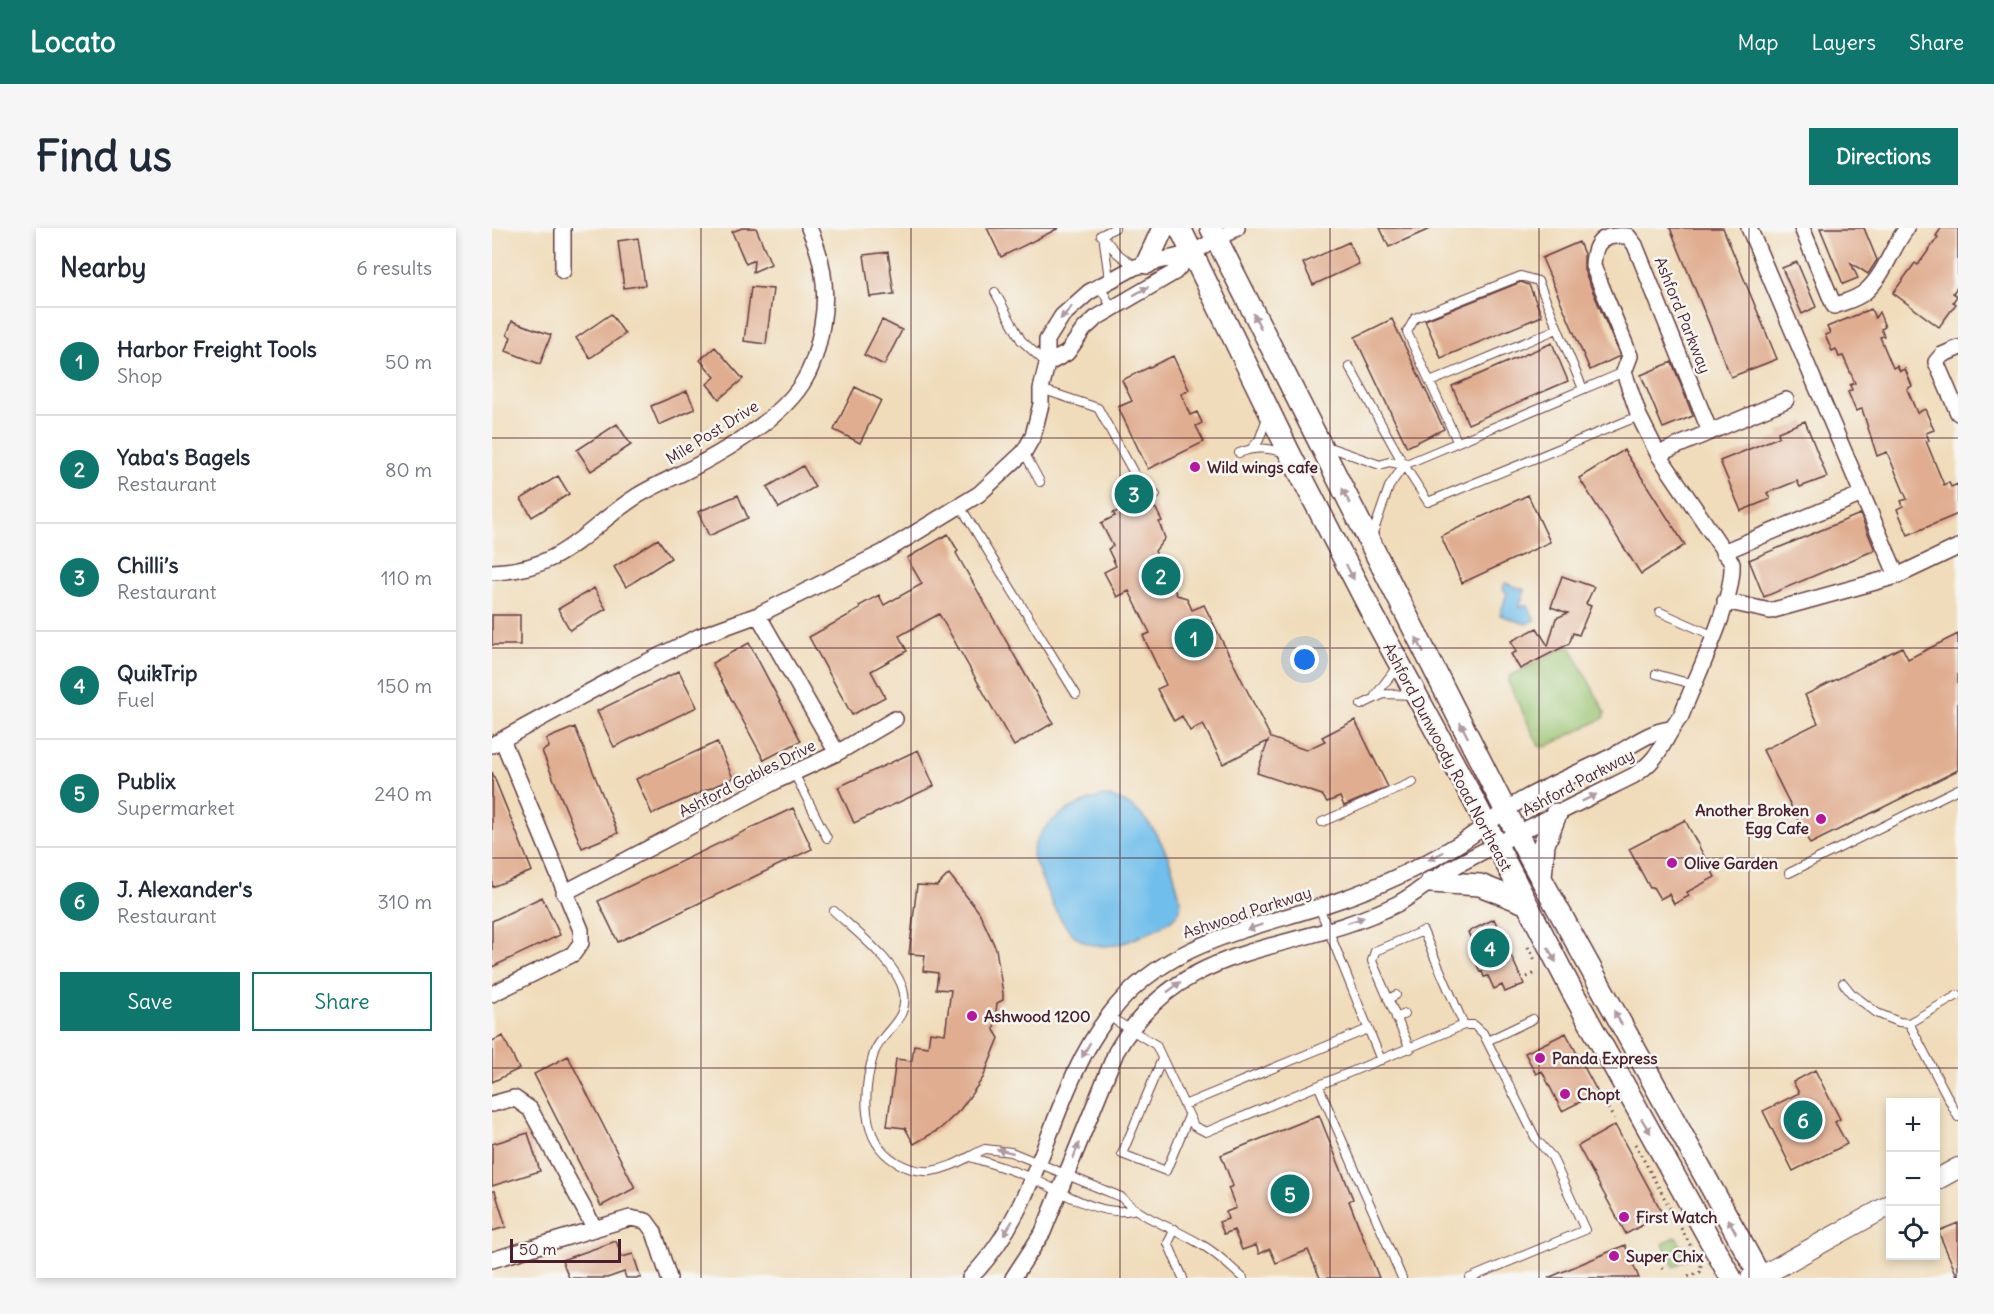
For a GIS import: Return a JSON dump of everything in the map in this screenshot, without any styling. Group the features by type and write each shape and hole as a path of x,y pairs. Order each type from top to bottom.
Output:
{"main road":[{"path":"1141,265 1163,228"},
{"name":"Ashford Dunwoody Road Northeast","path":"1180,228 1290,454 1524,903 1731,1278"},
{"name":"Ashford Dunwoody Road Northeast","path":"1214,234 1506,811 1758,1278"},
{"path":"1541,878 1544,844 1556,814"},
{"path":"1431,882 1480,885 1524,903"}],"street":[{"path":"563,228 563,271"},
{"name":"Mile Post Drive","path":"492,572 511,572 537,566 584,539 637,496 697,465 770,420 806,378 818,347 824,313 824,283 818,249 808,228"},
{"path":"1047,364 1067,353 1084,329 1112,308 1175,272 1214,234 1237,228"},
{"path":"1749,228 1898,576"},
{"path":"1802,228 1834,306 1864,293 1882,272 1893,245 1906,228"},
{"name":"Ashford Parkway","path":"1518,834 1647,767 1664,746 1670,729 1681,716 1733,576 1732,563 1658,454 1639,416 1624,372 1630,356 1593,266 1594,251 1599,242 1611,235 1628,236 1635,245 1710,432"},
{"path":"492,994 573,954 581,944 581,930 497,742 700,636 758,615 884,552 979,494 1024,452 1039,421 1041,389 1047,364 1047,339 1075,303 1104,282 1141,265 1192,253"},
{"path":"1958,348 1942,355 1936,362 1958,413"},
{"path":"1658,454 1786,400"},
{"path":"1723,552 1862,494"},
{"path":"1725,601 1770,611 1898,576 1958,547"},
{"name":"Ashford Gables Drive","path":"564,893 794,773 837,753 758,615"},
{"path":"837,753 895,720"},
{"name":"Ashford Parkway","path":"1485,825 1521,800 1620,752 1646,736 1670,729"},
{"name":"Ashwood Parkway","path":"973,1276 998,1245 1016,1216 1083,1054 1108,1016 1152,971 1180,953 1374,887 1457,845 1485,825"},
{"path":"1013,1278 1033,1251 1060,1192 1116,1052 1144,1011 1178,982 1201,970 1239,954 1326,929 1398,903 1495,845 1518,834"},
{"path":"492,1104 514,1098 530,1109 595,1229"},
{"path":"1758,1278 1888,1206"},
{"path":"492,1260 630,1218 646,1221 654,1232 669,1278"}],"lane":[{"path":"1101,235 1115,228"},
{"path":"1101,235 1117,254 1141,265"},
{"path":"1101,235 1108,255 1104,282 1112,308"},
{"path":"1457,441 1407,332 1415,318 1521,276 1538,281 1583,389"},
{"path":"995,292 1021,340 1047,364"},
{"path":"1430,382 1557,328"},
{"path":"1349,366 1404,465 1428,502 1639,416"},
{"path":"1372,548 1372,531 1379,509 1389,487 1404,465 1624,372"},
{"path":"1041,389 1098,408 1135,475 1156,495"},
{"path":"1252,448 1263,431 1269,411"},
{"path":"1319,442 1380,465 1389,462 1404,465"},
{"path":"1239,453 1252,448 1271,448 1290,454"},
{"path":"1024,452 1040,482"},
{"path":"960,506 1076,694"},
{"path":"1660,612 1712,635"},
{"path":"1371,700 1396,671 1399,663"},
{"path":"1656,674 1692,684"},
{"path":"1361,705 1392,693 1415,695"},
{"path":"794,773 827,838"},
{"path":"1322,822 1413,782"},
{"path":"1789,873 1958,789"},
{"path":"1319,907 1381,1060"},
{"path":"834,911 887,963 901,982 904,994 901,1017 881,1041 873,1057 866,1110 874,1140 892,1159 914,1170 932,1170 973,1158 978,1153 992,1149 1011,1152 1121,1197 1132,1210 1175,1229 1205,1246 1243,1278"},
{"path":"1410,1048 1407,1032 1396,1018 1388,999 1383,975 1372,961 1375,951 1423,931 1430,956 1447,997 1454,1012 1464,1025"},
{"path":"1843,982 1851,993 1877,1013 1899,1022 1909,1023 1958,995"},
{"path":"1388,999 1396,995"},
{"path":"1396,1018 1405,1014"},
{"path":"1108,1016 1156,1045 1194,1126 1206,1132 1464,1025 1474,1025 1487,1041 1536,1139 1552,1156 1585,1230 1470,1278"},
{"path":"1487,1041 1533,1019"},
{"path":"1909,1023 1958,1117"},
{"path":"1184,1105 1368,1029"},
{"path":"1162,1059 1122,1154 1166,1171 1189,1116"},
{"path":"1319,1087 1402,1278"},
{"path":"973,1158 1032,1178 1060,1192 1117,1213 1132,1210"},
{"path":"1175,1229 1168,1243 1183,1278"}],"path":[{"path":"1527,977 1538,972"},
{"path":"1605,1103 1614,1119"},
{"path":"1662,1268 1665,1273"}],"green space":[{"path":"1566,647 1571,648 1605,712 1604,718 1545,747 1539,746 1508,682 1510,676"},
{"path":"1676,1236 1687,1259 1674,1267 1663,1244"}],"water":[{"path":"1505,583 1525,590 1519,607 1527,605 1535,620 1526,624 1500,615 1507,593 1503,589"},
{"path":"1104,796 1132,807 1153,830 1162,843 1174,873 1181,904 1174,918 1158,928 1118,944 1098,946 1082,941 1069,930 1058,915 1032,855 1035,843 1049,824 1069,809"}],"building":[{"path":"742,228 756,228 771,264 753,272 754,260 746,264 732,232"},
{"path":"987,228 1059,228 1001,257"},
{"path":"1380,228 1432,228 1389,247"},
{"path":"1670,228 1723,228 1777,359 1731,377"},
{"path":"1820,228 1864,228 1877,260 1868,274 1851,263 1858,278 1843,284"},
{"path":"1941,228 1958,228 1958,286 1953,293 1957,296 1953,302 1956,304 1939,327 1893,293 1915,263 1918,265 1938,237 1936,236"},
{"path":"638,238 645,285 624,288 618,241"},
{"path":"1349,242 1359,264 1313,285 1303,263"},
{"path":"1579,242 1584,254 1584,270 1620,356 1590,370 1542,258"},
{"path":"888,252 894,294 870,297 864,255"},
{"path":"1797,262 1816,307 1802,314 1782,268"},
{"path":"1521,282 1529,285 1542,316 1441,358 1425,320"},
{"path":"751,287 773,289 766,344 744,341"},
{"path":"1871,309 1875,318 1879,312 1885,327 1881,329 1884,336 1880,337 1893,368 1897,366 1900,371 1905,369 1912,386 1907,389 1917,413 1925,409 1934,430 1926,433 1929,440 1926,441 1944,485 1949,482 1951,487 1958,484 1958,514 1908,535 1897,509 1903,506 1901,501 1907,499 1887,452 1877,456 1862,409 1856,411 1848,392 1852,390 1850,385 1855,383 1843,356 1839,357 1836,349 1832,351 1825,335 1830,333 1827,327"},
{"path":"611,314 625,334 590,358 576,338"},
{"path":"1392,319 1444,429 1407,447 1355,337"},
{"path":"882,320 902,330 884,365 864,355"},
{"path":"512,321 551,335 540,364 506,351 511,337 507,335"},
{"path":"1552,343 1568,381 1468,424 1452,386"},
{"path":"715,347 743,379 719,399 707,384 715,377 700,360"},
{"path":"1173,356 1189,390 1181,394 1190,415 1197,412 1202,423 1196,426 1204,442 1148,469 1118,407 1132,401 1122,380"},
{"path":"1672,362 1693,416 1663,428 1641,375"},
{"path":"855,387 881,400 860,443 834,430"},
{"path":"687,391 695,409 659,425 651,406"},
{"path":"1805,421 1827,477 1800,487 1797,481 1767,493 1770,499 1741,511 1720,461 1779,437 1778,432"},
{"path":"617,424 631,445 591,471 577,450"},
{"path":"1624,450 1685,545 1641,574 1579,478"},
{"path":"803,466 815,487 779,508 767,487"},
{"path":"558,476 569,494 532,517 521,499"},
{"path":"738,495 748,518 709,536 698,512"},
{"path":"1528,495 1550,542 1462,583 1441,536"},
{"path":"1143,501 1156,509 1162,521 1159,522 1165,538 1155,551 1177,595 1187,598 1192,610 1204,605 1271,738 1306,750 1325,741 1322,737 1355,720 1388,787 1344,806 1340,797 1327,802 1322,795 1257,773 1268,741 1223,764 1203,724 1190,731 1182,716 1174,721 1157,689 1166,685 1143,636 1150,633 1129,591 1117,597 1104,572 1116,566 1108,549 1113,546 1101,523 1115,516 1113,513"},
{"path":"1860,514 1875,550 1764,597 1749,560"},
{"path":"948,534 958,551 956,553 1053,723 1014,746 939,614 899,636 907,651 871,671 885,697 852,715 809,637 860,609 859,606 879,595 884,605 922,584 907,558"},
{"path":"658,539 671,558 626,587 614,567"},
{"path":"1562,576 1594,587 1586,604 1591,606 1579,635 1573,633 1569,644 1520,669 1511,654 1516,652 1511,641 1537,628 1548,646 1556,618 1568,613 1551,607"},
{"path":"594,588 606,609 570,630 558,609"},
{"path":"492,615 520,615 520,645 492,645"},
{"path":"1958,634 1958,770 1810,844 1763,750 1818,723 1805,695 1902,647 1908,659"},
{"path":"749,643 801,741 764,760 712,663"},
{"path":"679,671 697,707 614,747 597,711"},
{"path":"575,727 618,833 582,848 542,751 549,747 546,739"},
{"path":"717,742 733,778 652,814 636,779"},
{"path":"918,750 934,786 854,823 838,787"},
{"path":"492,772 532,871 492,887"},
{"path":"793,808 812,849 618,942 598,901"},
{"name":"Olive Garden","path":"1685,820 1715,877 1687,892 1689,896 1674,904 1669,894 1660,899 1653,887 1650,888 1629,849"},
{"name":"Ashwood 1200","path":"949,874 979,912 996,949 1003,993 1003,1000 997,1003 994,1030 999,1038 983,1078 960,1110 940,1129 914,1144 905,1128 887,1126 896,1059 912,1061 914,1045 928,1047 930,1032 945,1034 951,990 936,989 938,973 923,971 925,955 909,954 917,885 937,886"},
{"path":"542,897 560,935 492,967 492,921"},
{"path":"1494,919 1524,984 1505,992 1502,985 1494,989 1488,976 1484,977 1482,971 1480,972 1469,946 1473,944 1468,932"},
{"path":"1566,1033 1598,1093 1562,1111 1542,1071 1536,1074 1525,1053"},
{"path":"503,1036 519,1069 492,1082 492,1041"},
{"path":"568,1056 635,1188 601,1206 534,1074"},
{"path":"1815,1070 1840,1119 1835,1122 1847,1144 1793,1171 1763,1111 1799,1093 1793,1082"},
{"path":"1319,1115 1353,1199 1349,1201 1379,1278 1320,1278 1308,1250 1276,1263 1270,1249 1259,1254 1256,1245 1242,1250 1234,1230 1224,1234 1219,1222 1228,1219 1226,1212 1236,1208 1228,1188 1233,1186 1221,1155"},
{"path":"1615,1125 1663,1214 1626,1234 1578,1146"},
{"path":"528,1133 540,1171 492,1186 492,1144"},
{"path":"492,1191 495,1191 506,1227 492,1231"},
{"path":"1958,1223 1958,1278 1940,1236 1940,1230"},
{"path":"616,1241 622,1257 633,1254 641,1278 626,1278 624,1272 607,1278 569,1278 562,1260"},
{"path":"1625,1245 1639,1278 1548,1278"}],"place":[{"name":"Wild wings cafe","path":"1195,467"},
{"name":"Chilli’s","path":"1134,494"},
{"name":"Yaba's Bagels","path":"1161,576"},
{"name":"Harbor Freight Tools","path":"1194,638"},
{"name":"Another Broken Egg Cafe","path":"1821,819"},
{"name":"Olive Garden","path":"1672,863"},
{"name":"QuikTrip","path":"1490,948"},
{"name":"Ashwood 1200","path":"972,1016"},
{"name":"Panda Express","path":"1540,1058"},
{"name":"Chopt","path":"1565,1094"},
{"name":"J. Alexander's","path":"1803,1120"},
{"name":"Publix","path":"1290,1194"},
{"name":"First Watch","path":"1624,1217"},
{"name":"Super Chix","path":"1614,1256"}]}
